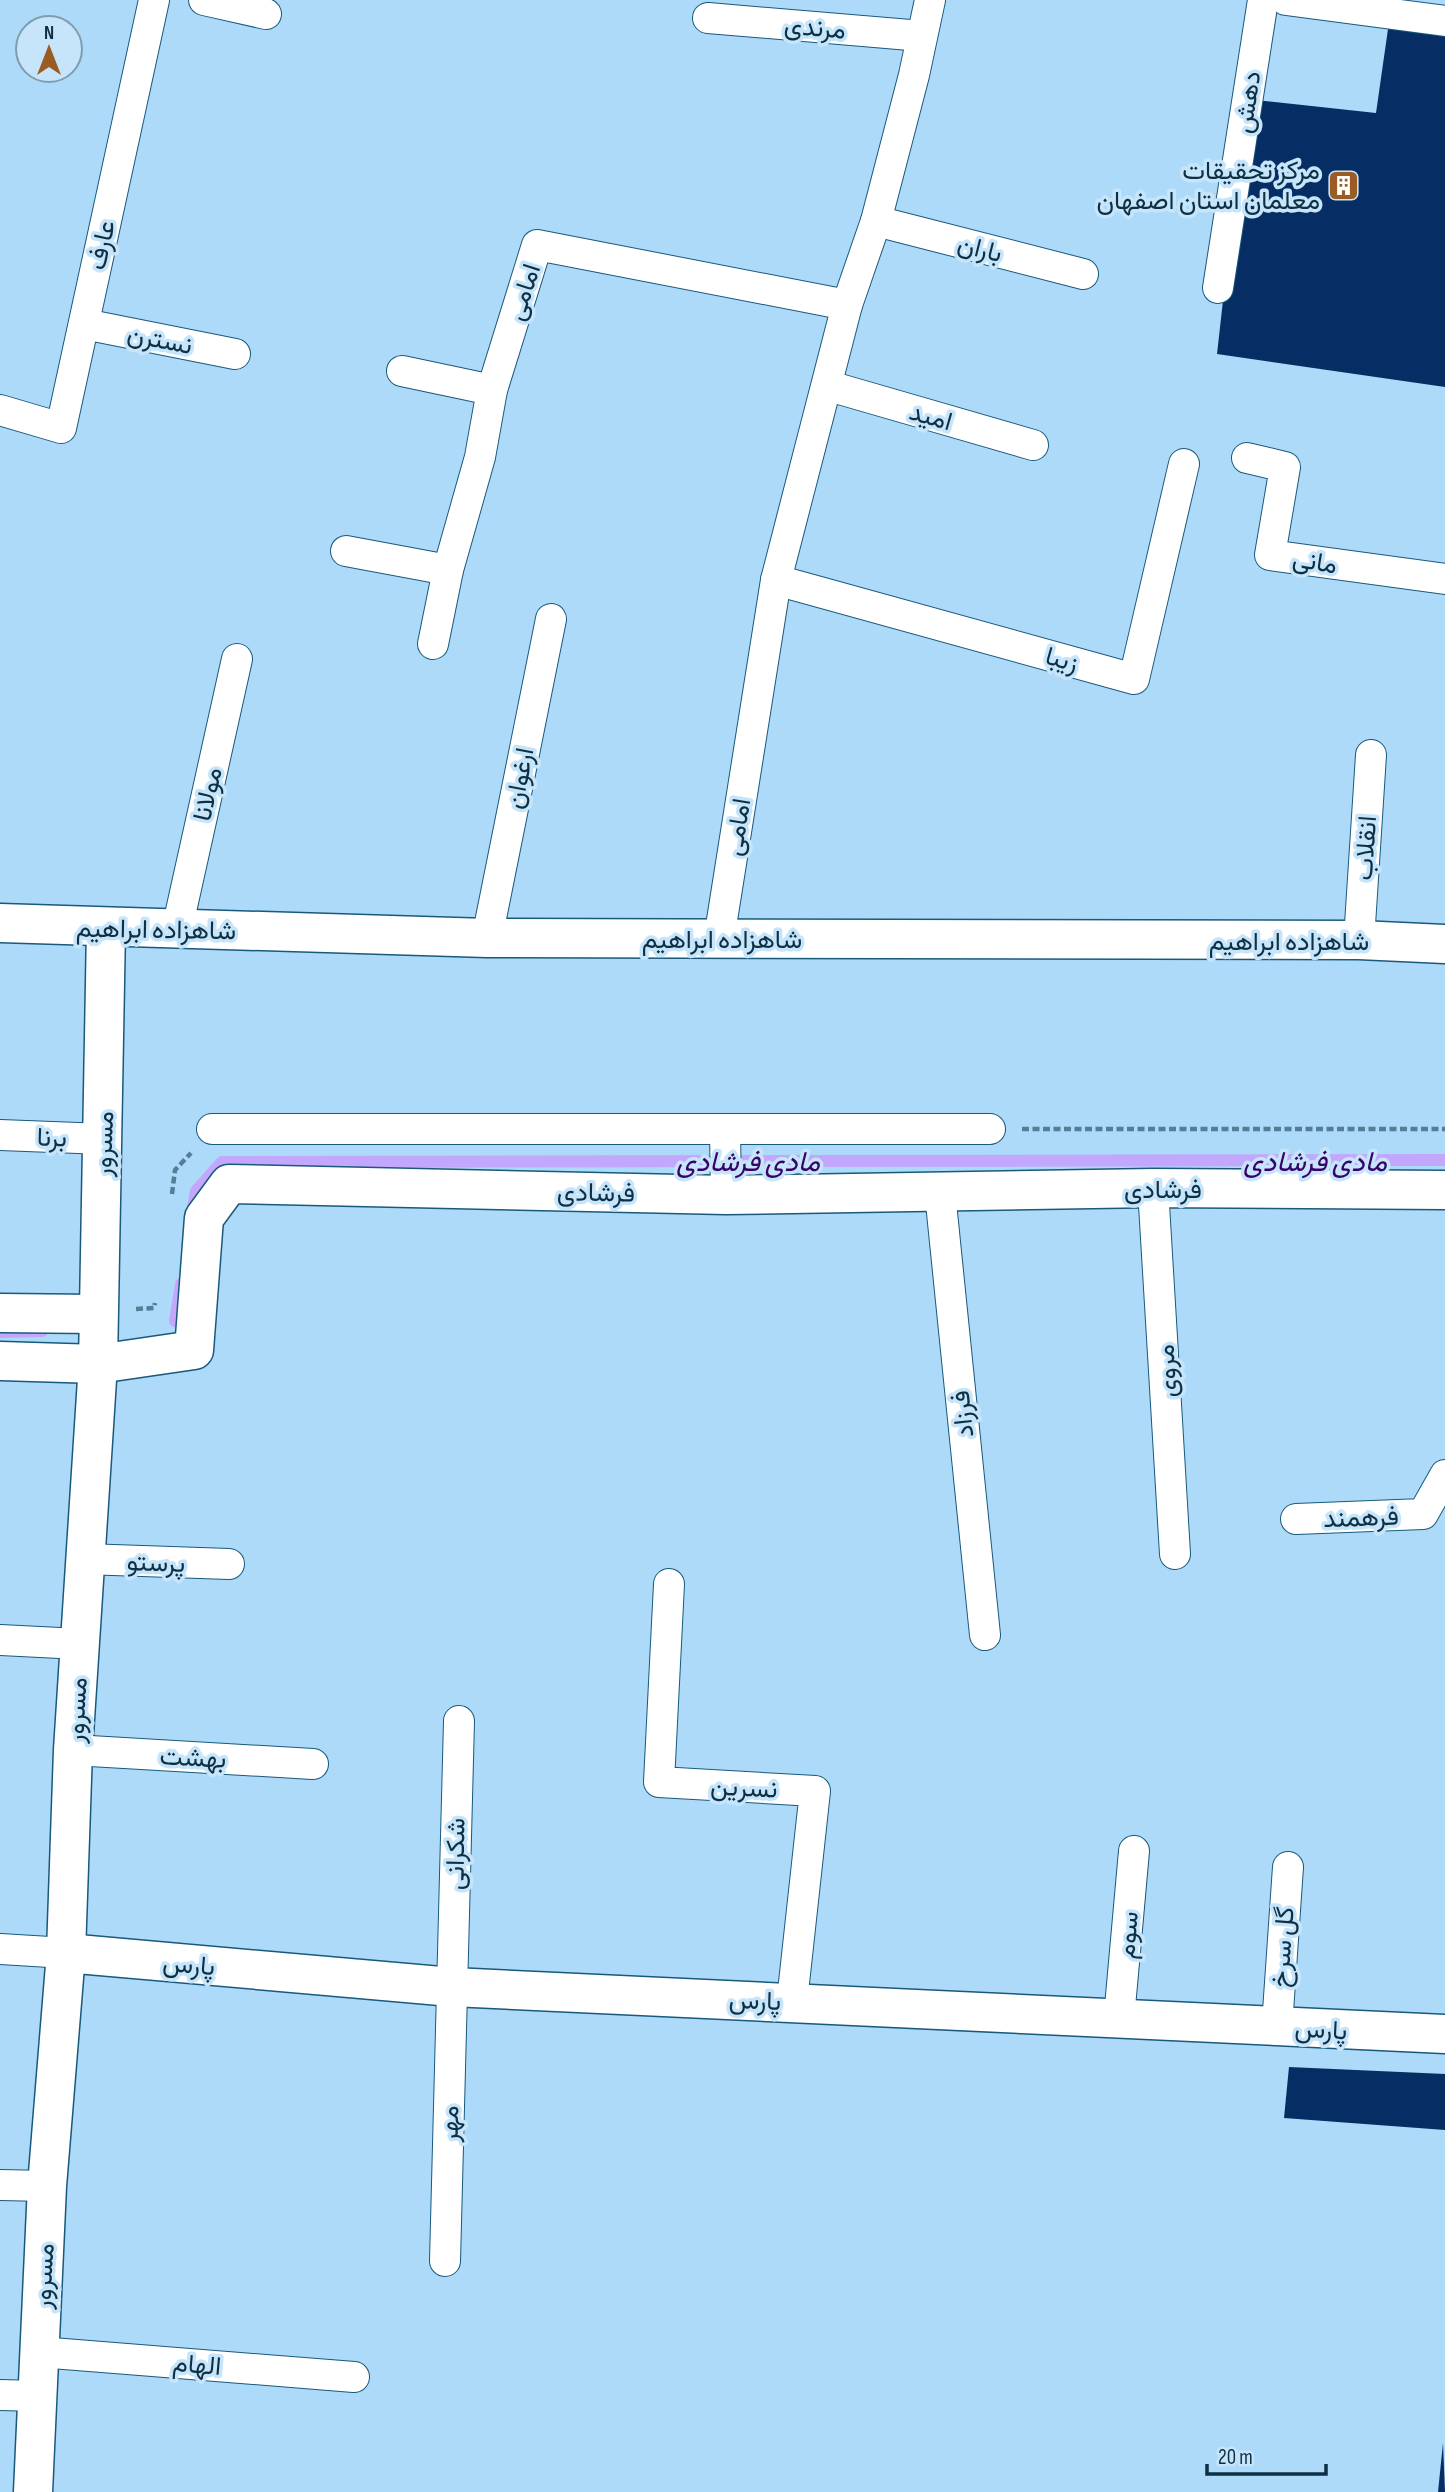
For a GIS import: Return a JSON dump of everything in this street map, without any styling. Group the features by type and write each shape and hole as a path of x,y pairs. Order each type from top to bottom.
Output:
{"street":[{"name":"عارف","path":"0,410 61,428 153,0"},
{"path":"204,0 266,14"},
{"name":"امامی","path":"719,939 776,580 829,386 847,305 876,221 930,0"},
{"name":"دهش","path":"1218,288 1262,0"},
{"path":"1286,0 1445,21"},
{"name":"مرندی","path":"708,18 922,36"},
{"name":"باران","path":"876,221 1083,274"},
{"name":"امامی","path":"433,644 448,570 480,457 492,390 537,245 847,305"},
{"name":"نسترن","path":"84,324 236,354"},
{"path":"402,371 492,390"},
{"name":"امید","path":"829,386 1033,445"},
{"name":"مانی","path":"1247,458 1285,467 1270,555 1445,579"},
{"name":"زیبا","path":"776,580 1134,679 1184,464"},
{"path":"346,551 448,570"},
{"name":"ارغوان","path":"487,938 551,619"},
{"name":"مولانا","path":"177,929 237,659"},
{"name":"انقلاب","path":"1359,940 1371,755"},
{"name":"شاهزاده ابراهیم","path":"0,923 487,938 1359,940 1445,944"},
{"name":"مسرور","path":"33,2492 47,2186 66,1953 84,1559 98,1364 106,928"},
{"path":"212,1129 989,1129"},
{"path":"725,1129 726,1195"},
{"name":"برنا","path":"0,1135 104,1139"},
{"name":"فرشادی","path":"98,1364 194,1350 204,1218 229,1184 726,1195 1153,1188 1445,1191"},
{"name":"مروی","path":"1153,1188 1175,1554"},
{"name":"فرزاد","path":"940,1193 985,1635"},
{"path":"0,1313 97,1314"},
{"path":"0,1361 98,1364"},
{"name":"فرهمند","path":"1296,1519 1423,1514 1445,1475"},
{"name":"پرستو","path":"84,1559 229,1564"},
{"name":"نسرین","path":"669,1584 659,1782 815,1791 792,2001"},
{"path":"0,1640 80,1644"},
{"name":"شکرانی","path":"452,1987 459,1721"},
{"name":"بهشت","path":"74,1750 313,1764"},
{"name":"سوم","path":"1119,2018 1134,1851"},
{"name":"گل سرخ","path":"1277,2026 1288,1867"},
{"path":"0,1949 66,1953"},
{"name":"پارس","path":"66,1953 452,1987 792,2001 1445,2035"},
{"name":"مهر","path":"445,2262 452,1987"},
{"path":"0,2185 47,2186"},
{"name":"الهام","path":"40,2352 354,2377"},
{"path":"0,2395 39,2396"}],"path":[{"path":"989,1129 1445,1129"}],"building":[{"name":"مرکز تحقیقات معلمان استان اصفهان","path":"1389,22 1445,31 1445,387 1217,354 1228,256 1255,100 1376,113"},
{"path":"1289,2067 1445,2074 1445,2130 1284,2118"},
{"path":"1443,2443 1445,2492 1438,2492"}],"waterway":[{"name":"مادی فرشادی","path":"192,1214 196,1191 222,1162 1445,1160"},
{"name":"مادی فرشادی","path":"175,1321 181,1284"},
{"name":"مادی فرشادی","path":"0,1332 42,1331"}],"place":[{"name":"مرکز تحقیقات معلمان استان اصفهان","path":"1343,185"}]}
